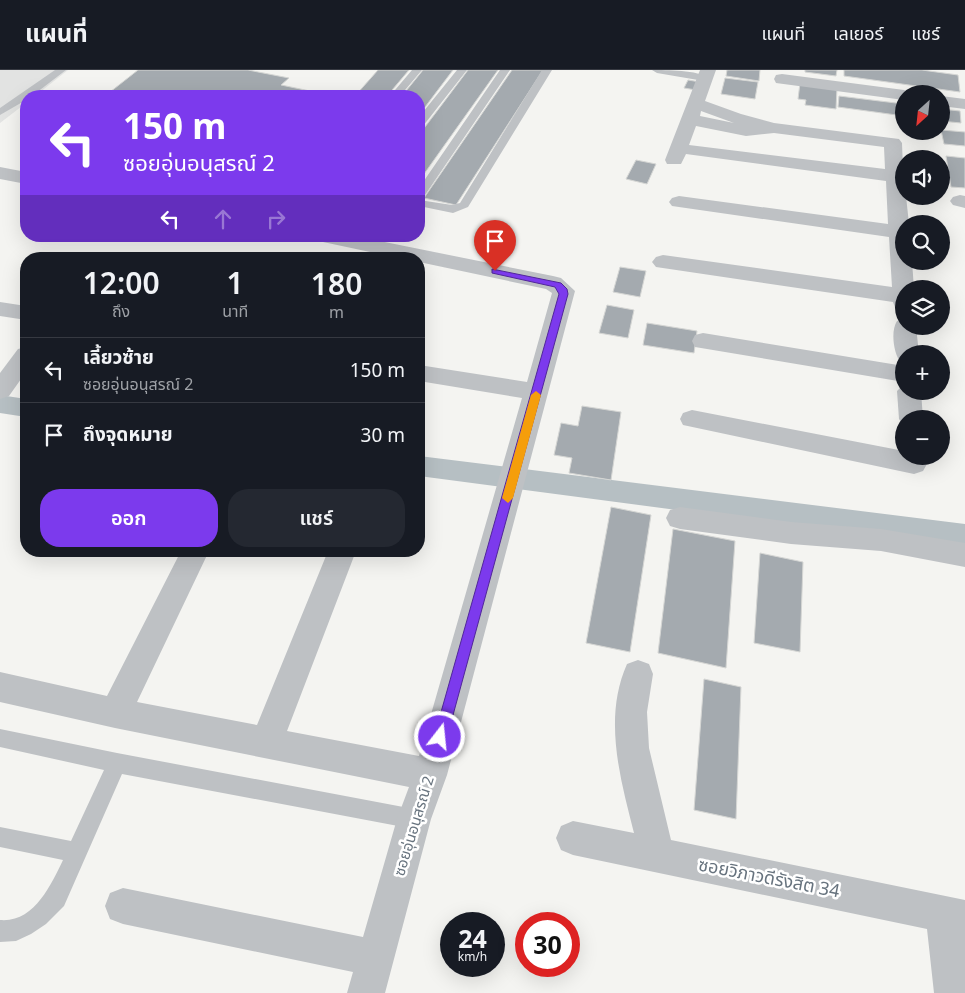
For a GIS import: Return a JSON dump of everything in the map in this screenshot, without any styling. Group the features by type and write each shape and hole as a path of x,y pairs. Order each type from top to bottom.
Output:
{"street":[{"path":"674,160 706,74"},
{"path":"782,81 895,95"},
{"path":"950,102 965,104"},
{"path":"692,111 746,130 774,128 893,143 895,176 692,150"},
{"path":"0,172 20,177"},
{"path":"679,202 895,231"},
{"name":"ซอยอุ่นอนุสรณ์ 2","path":"352,242 401,252"},
{"name":"ซอยอุ่นอนุสรณ์ 2","path":"366,993 414,819 430,775 564,294 561,287 553,283 425,257"},
{"path":"663,262 895,295"},
{"path":"0,309 20,312"},
{"path":"703,341 895,373"},
{"path":"0,390 20,363"},
{"path":"425,374 537,392"},
{"path":"692,419 895,460"},
{"path":"680,518 792,533 881,540 965,555"},
{"path":"115,713 193,557"},
{"path":"267,742 340,557"},
{"path":"638,674 631,711 631,740 634,764 658,855"},
{"path":"0,687 115,713 430,775"},
{"name":"ซอยวิภาวดีรังสิต 34","path":"573,838 954,916"},
{"path":"123,906 376,958"},
{"path":"953,993 954,916"}],"lane":[{"path":"34,90 60,70"},
{"path":"400,90 417,70"},
{"path":"425,116 462,70"},
{"path":"425,187 505,70"},
{"path":"425,204 453,209 464,205 547,70"},
{"path":"657,70 706,74"},
{"path":"0,112 20,100"},
{"path":"0,738 117,763 414,819"},
{"path":"0,931 7,932 19,928 48,908 56,898 117,763"},
{"path":"0,836 76,852"}],"shaded area":[{"path":"0,70 68,70 43,90 20,90 20,108 0,123"}],"building":[{"path":"138,70 248,70 289,78 281,85 305,90 113,90"},
{"path":"378,70 409,70 392,90 360,90"},
{"path":"423,70 453,70 425,107 425,90 407,90"},
{"path":"468,70 498,70 425,173 425,127"},
{"path":"512,70 543,70 456,205 425,198"},
{"path":"727,70 760,70 759,81 726,76"},
{"path":"805,70 837,70 836,76 805,72"},
{"path":"844,70 922,70 958,75 960,92 950,91 950,85 909,85 844,76"},
{"path":"725,78 758,82 755,99 721,94"},
{"path":"688,80 700,82 696,90 684,88"},
{"path":"800,83 837,88 836,109 805,105 806,100 798,99"},
{"path":"839,96 895,103 895,115 838,107"},
{"path":"950,110 960,111 961,123 950,122"},
{"path":"950,131 965,132 965,146 944,144 943,140 950,140"},
{"path":"950,156 965,158 965,188 951,187"},
{"path":"636,160 656,164 647,184 626,179"},
{"path":"620,267 646,271 640,297 613,292"},
{"path":"607,305 634,310 628,338 599,333"},
{"path":"647,323 697,331 694,353 643,345"},
{"path":"582,406 621,412 611,480 569,473 572,458 554,455 561,423 578,426"},
{"path":"611,507 651,515 630,652 586,643"},
{"path":"673,529 735,541 726,668 658,653"},
{"path":"760,553 803,562 800,652 754,643"},
{"path":"704,679 741,687 736,819 694,810"}],"waterway":[{"path":"0,404 20,407"},
{"path":"425,467 965,536"}],"slow traffic":[{"path":"508,498 536,395"}],"route":[{"path":"440,737 564,294 561,287 553,283 495,271"}]}
